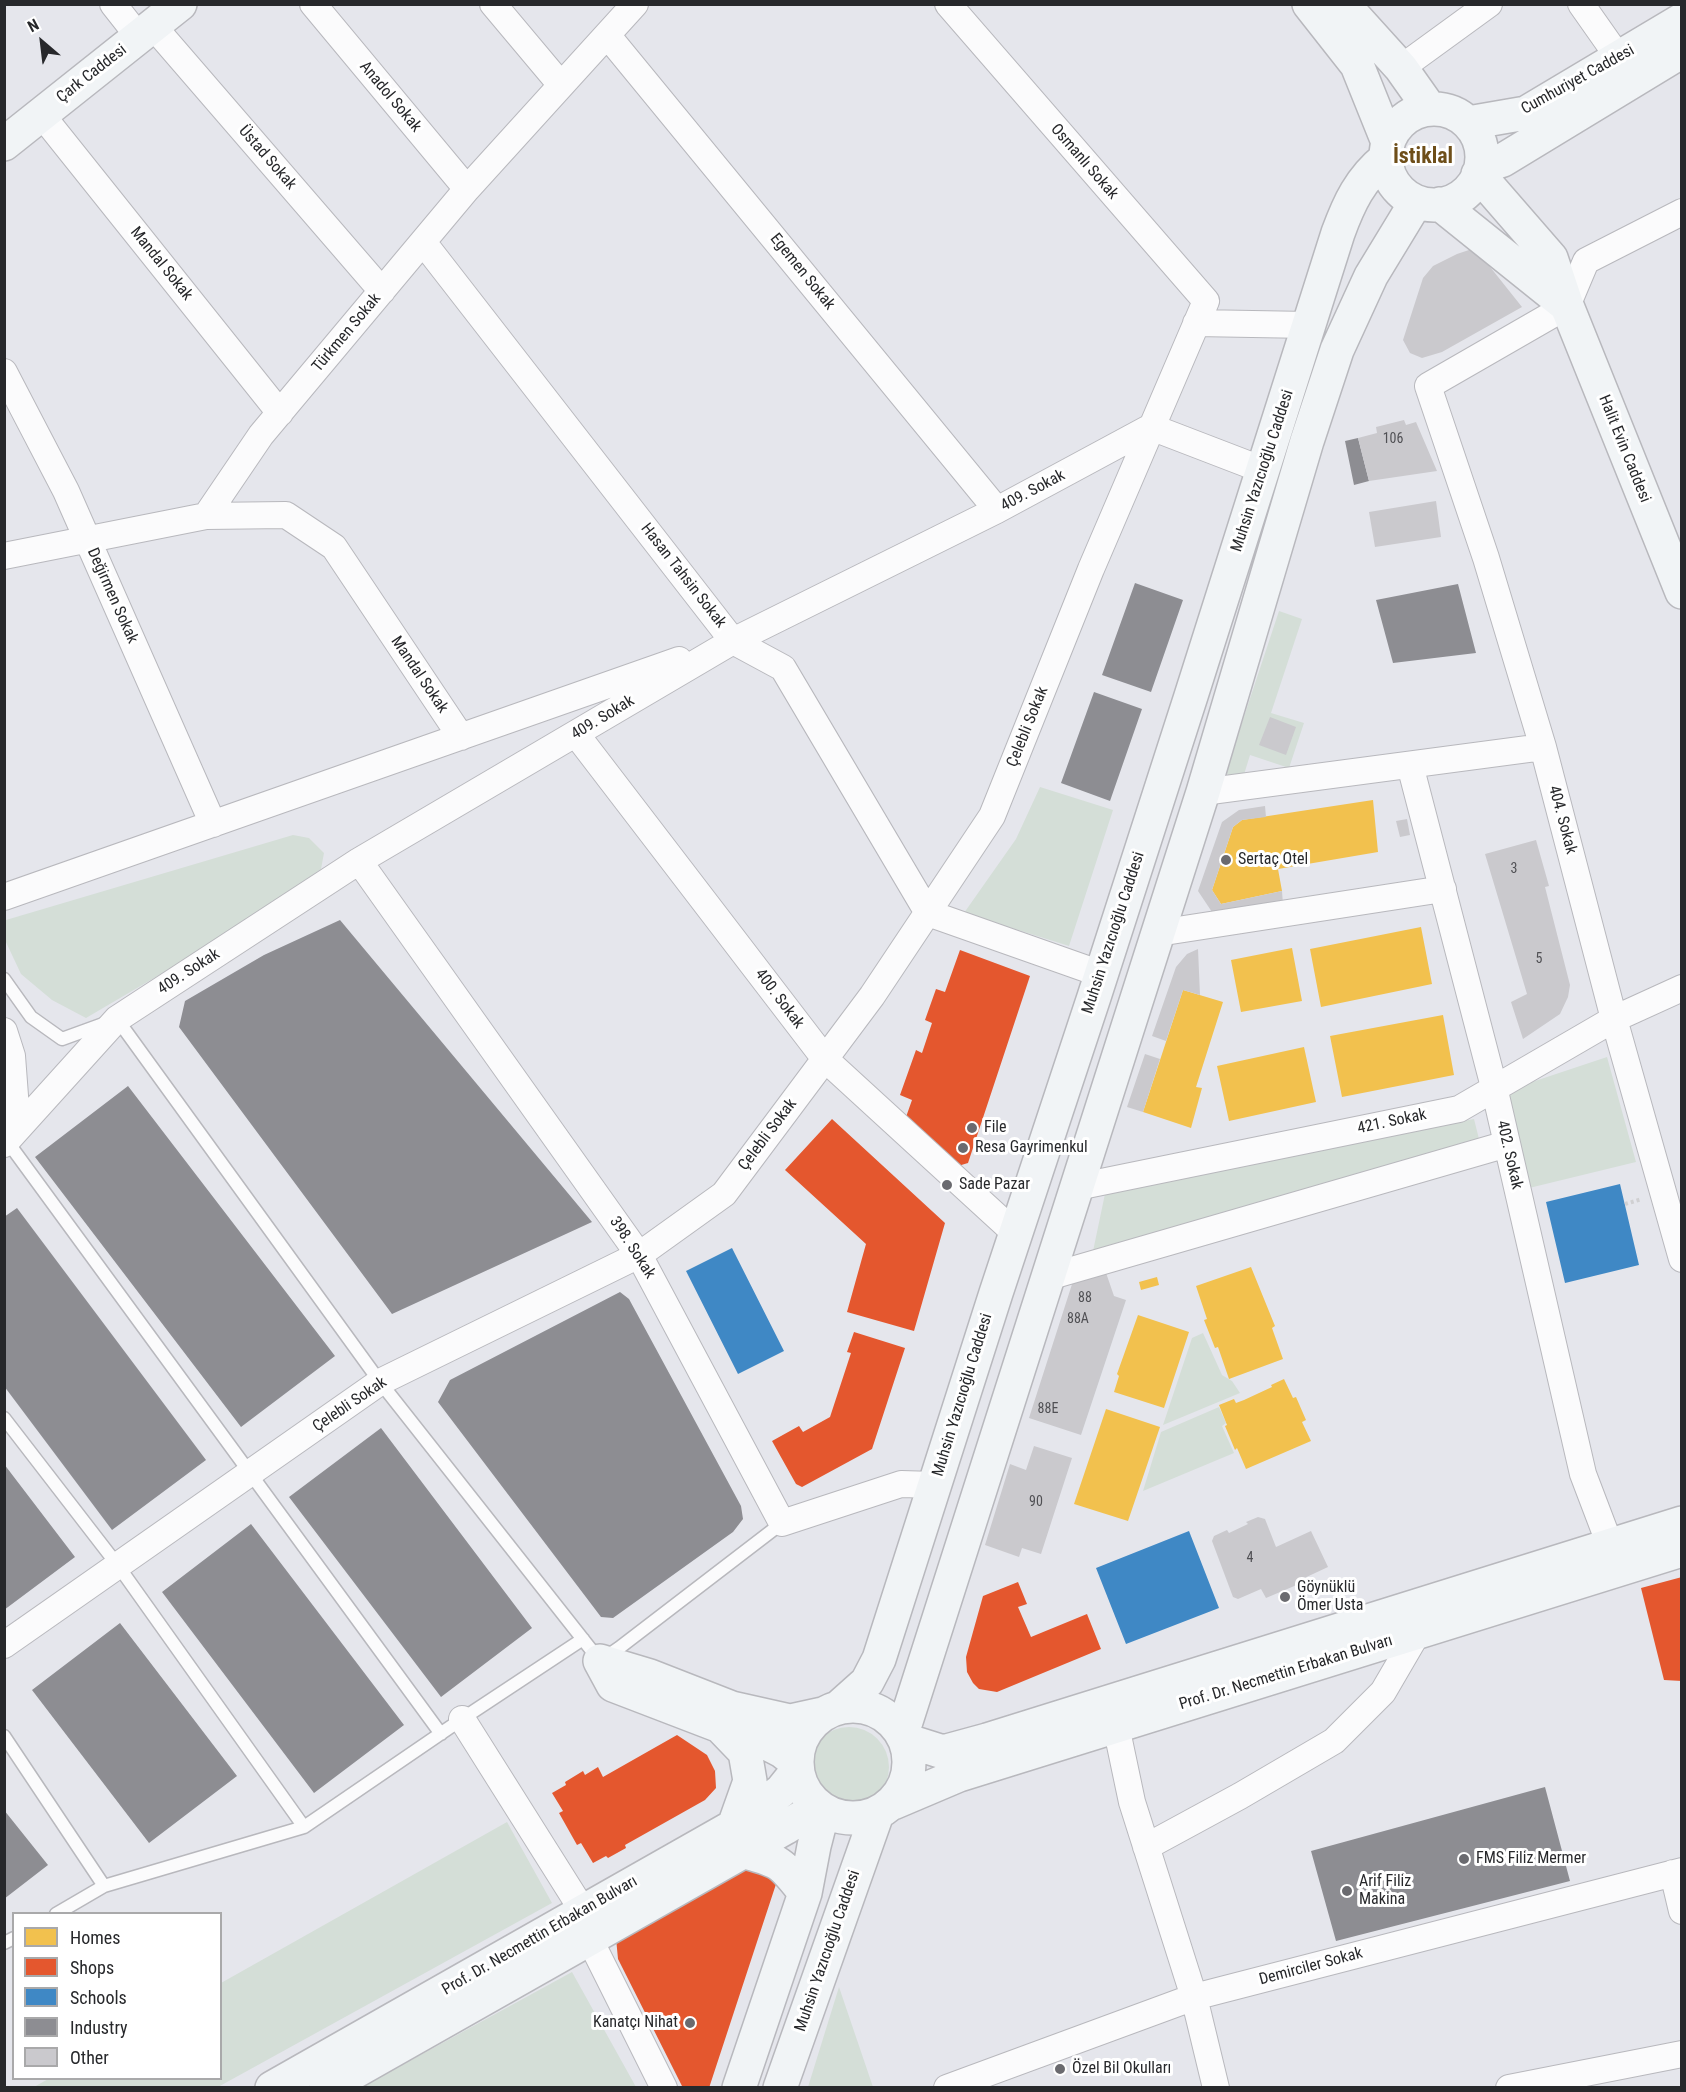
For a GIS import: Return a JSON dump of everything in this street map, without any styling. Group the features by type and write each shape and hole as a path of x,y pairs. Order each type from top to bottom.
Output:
{"main road":[{"name":"Çark Caddesi","path":"6,138 41,114 180,4"},
{"path":"1309,4 1357,66 1387,150 1388,172 1394,184 1404,195 1428,203 1452,201 1463,195 1480,171 1480,144 1475,133 1468,123 1451,112 1430,109 1409,116 1393,132 1387,150"},
{"path":"1343,4 1401,68 1430,109"},
{"name":"Cumhuriyet Caddesi","path":"1468,123 1526,113 1682,20"},
{"name":"Cumhuriyet Caddesi","path":"1480,171 1503,160 1682,51"},
{"name":"Muhsin Yazıcıoğlu Caddesi","path":"831,1711 867,1682 879,1659 1348,205 1360,184 1387,150"},
{"name":"Halit Evin Caddesi","path":"1480,171 1551,258 1567,306 1682,592"},
{"name":"Muhsin Yazıcıoğlu Caddesi","path":"904,1737 916,1690 1203,792 1307,441 1337,350 1371,276 1428,203"},
{"name":"Halit Evin Caddesi","path":"1428,203 1567,306"},
{"name":"Prof. Dr. Necmettin Erbakan Bulvarı","path":"904,1737 943,1752 987,1740 1682,1523"},
{"name":"Prof. Dr. Necmettin Erbakan Bulvarı","path":"885,1808 959,1774 1682,1551"},
{"path":"592,1650 650,1676 732,1708 790,1721 831,1711 858,1706 876,1710 891,1720 904,1737 909,1752 909,1770 904,1788 885,1808 859,1819 840,1818 821,1809 808,1798 799,1781 796,1766 799,1743 808,1726 831,1711"},
{"path":"592,1650 613,1684 757,1738 782,1751 796,1766"},
{"path":"916,1690 914,1714 918,1725 931,1741 948,1747 987,1740"},
{"path":"720,1726 745,1752 750,1781 738,1839 775,1860 787,1870 805,1893"},
{"name":"Prof. Dr. Necmettin Erbakan Bulvarı","path":"738,1839 781,1791 796,1766"},
{"name":"Muhsin Yazıcıoğlu Caddesi","path":"780,2088 885,1808"},
{"path":"739,2088 805,1893 821,1809"},
{"name":"Prof. Dr. Necmettin Erbakan Bulvarı","path":"272,2088 586,1924 738,1839 785,1828 821,1809"},
{"name":"Prof. Dr. Necmettin Erbakan Bulvarı","path":"326,2088 586,1924"}],"street":[{"name":"Üstad Sokak","path":"113,4 146,31 382,291"},
{"name":"Anadol Sokak","path":"313,4 467,189"},
{"path":"492,4 561,85"},
{"name":"Türkmen Sokak","path":"206,516 261,435 467,189 635,4"},
{"name":"Osmanlı Sokak","path":"948,4 1206,301 1196,322"},
{"path":"1401,68 1489,4"},
{"path":"1581,4 1619,58"},
{"name":"Egemen Sokak","path":"607,34 997,510"},
{"name":"Mandal Sokak","path":"41,114 280,413"},
{"path":"1567,306 1586,261 1682,212"},
{"name":"Hasan Tahsin Sokak","path":"423,242 733,641 783,668 928,914"},
{"name":"404. Sokak","path":"1567,306 1428,386 1486,558 1543,747 1614,1019 1682,1258"},
{"path":"1196,322 1309,325"},
{"name":"Çelebli Sokak","path":"4,1645 119,1567 380,1382 639,1255 724,1194 872,996 992,816 1091,569 1196,322"},
{"name":"Değirmen Sokak","path":"4,372 66,491 213,824"},
{"path":"1151,427 1263,470"},
{"name":"409. Sokak","path":"5,1138 117,1019 359,861 733,641 997,510 1151,427"},
{"name":"Mandal Sokak","path":"206,516 286,515 334,547 461,737"},
{"path":"4,556 206,516"},
{"path":"4,897 733,641"},
{"name":"400. Sokak","path":"576,734 825,1059 1015,1233"},
{"path":"1203,792 1543,747"},
{"name":"402. Sokak","path":"1410,765 1494,1087 1583,1474 1610,1545"},
{"name":"398. Sokak","path":"359,861 639,1255 782,1523"},
{"path":"1158,933 1443,889"},
{"path":"928,914 1101,974"},
{"name":"421. Sokak","path":"1077,1186 1459,1109 1614,1019 1682,988"},
{"path":"4,1030 12,1056 16,1109 5,1138"},
{"path":"1048,1277 1507,1144"},
{"path":"782,1523 901,1484 935,1485"},
{"path":"1146,1846 1240,1796 1334,1741 1383,1692 1418,1632"},
{"path":"462,1719 586,1924 664,2088"},
{"path":"1116,1726 1132,1803 1194,1997 1216,2088"},
{"path":"1677,1872 1682,1911"},
{"name":"Demirciler Sokak","path":"947,2088 1194,1997 1677,1872"},
{"path":"1509,2088 1682,2054"}],"lane":[{"path":"4,979 31,1017 62,1039 117,1019 380,1382 592,1650"},
{"path":"5,1138 441,1734"},
{"path":"4,1418 119,1567 304,1827"},
{"path":"59,1912 104,1886 304,1827 462,1719 592,1650 620,1648 782,1523"},
{"path":"4,1736 104,1886"}],"path":[{"path":"1625,1204 1646,1198"}],"shaded area":[{"path":"1279,611 1302,619 1271,713 1304,723 1289,768 1250,755 1242,781 1230,780 1226,771"},
{"path":"1040,787 1113,810 1069,946 964,913 1016,839"},
{"path":"293,835 309,838 324,853 321,869 253,920 86,1018 52,1000 21,974 5,940 6,920"},
{"path":"1607,1057 1636,1162 1525,1189 1505,1091"},
{"path":"1474,1119 1480,1143 1092,1256 1106,1189"},
{"path":"1203,1333 1222,1375 1232,1381 1240,1393 1163,1425 1192,1338"},
{"path":"1219,1407 1226,1423 1222,1426 1234,1453 1143,1491 1161,1432"},
{"path":"849,1727 864,1730 877,1739 886,1752 889,1767 886,1782 877,1795 864,1804 849,1807 834,1804 821,1795 812,1782 809,1767 812,1752 821,1739 834,1730"},
{"path":"507,1822 552,1903 218,2087 34,2087 46,2080 222,2080 222,1982"},
{"path":"572,1972 636,2087 362,2087"},
{"path":"839,1987 873,2087 808,2087"}],"building: Homes":[{"path":"1373,800 1378,852 1278,869 1282,891 1221,904 1212,890 1233,827 1242,820"},
{"path":"1421,927 1432,984 1321,1007 1310,949"},
{"path":"1292,948 1302,1001 1241,1012 1231,960"},
{"path":"1183,990 1223,1002 1196,1087 1202,1088 1191,1128 1143,1112"},
{"path":"1443,1015 1454,1075 1342,1097 1330,1036"},
{"path":"1304,1047 1316,1102 1229,1121 1217,1066"},
{"path":"1251,1267 1275,1326 1272,1328 1283,1359 1229,1379 1218,1347 1215,1348 1204,1320 1207,1319 1196,1286"},
{"path":"1157,1277 1159,1285 1141,1290 1139,1282"},
{"path":"1138,1315 1189,1332 1164,1408 1114,1392 1119,1376 1117,1374"},
{"path":"1284,1379 1293,1398 1296,1397 1306,1420 1302,1422 1311,1441 1246,1469 1237,1448 1235,1450 1219,1405 1234,1399 1236,1403 1244,1400"},
{"path":"1106,1409 1160,1427 1128,1521 1074,1504"}],"building: Shops":[{"path":"960,950 1030,976 968,1163 958,1166 906,1117 912,1100 900,1095 916,1050 922,1053 932,1023 925,1020 936,989 945,992"},
{"path":"832,1119 945,1223 914,1331 847,1312 866,1244 785,1170"},
{"path":"854,1332 905,1348 872,1449 802,1487 796,1484 772,1441 799,1426 803,1432 830,1417 851,1353 847,1352"},
{"path":"1682,1577 1682,1681 1664,1680 1641,1588"},
{"path":"1018,1582 1027,1604 1018,1607 1031,1637 1087,1614 1101,1649 997,1692 979,1689 967,1672 966,1657 983,1596"},
{"path":"677,1735 707,1755 715,1771 716,1788 705,1800 625,1845 626,1848 593,1863 581,1843 577,1845 559,1813 563,1811 552,1793 583,1771 585,1775 598,1767 603,1777"},
{"name":"Kanatçı Nihat","path":"760,1866 778,1878 709,2088 683,2088 618,1959 616,1938 738,1869"}],"building: Schools":[{"path":"1620,1184 1639,1265 1565,1283 1546,1202"},
{"path":"732,1248 784,1351 738,1374 686,1271"},
{"path":"1189,1531 1219,1608 1126,1644 1096,1568"}],"building: Industry":[{"path":"1358,438 1369,481 1354,485 1345,441"},
{"path":"1135,583 1183,600 1151,692 1102,675"},
{"path":"1458,584 1476,653 1393,663 1376,600"},
{"path":"1094,692 1142,709 1110,801 1061,783"},
{"path":"340,920 592,1222 392,1314 179,1027 185,1001 264,955"},
{"path":"128,1086 335,1356 241,1427 35,1157"},
{"path":"17,1208 206,1460 112,1530 4,1386 4,1217"},
{"path":"620,1292 629,1299 741,1506 743,1519 733,1532 613,1618 601,1617 438,1402 450,1380"},
{"path":"381,1428 532,1628 441,1697 289,1497"},
{"path":"4,1464 75,1557 4,1610"},
{"path":"251,1524 404,1725 314,1793 162,1592"},
{"path":"120,1623 237,1776 149,1843 32,1690"},
{"name":"FMS Filiz Mermer","path":"1545,1787 1570,1881 1336,1941 1311,1851"},
{"path":"4,1810 48,1865 4,1899"}],"building: Other":[{"path":"1475,248 1522,307 1442,352 1422,358 1410,353 1403,340 1423,278 1433,266"},
{"path":"1404,420 1406,425 1416,422 1437,471 1369,481 1358,438 1377,433 1376,427"},
{"path":"1436,501 1441,537 1375,547 1369,512"},
{"path":"1270,717 1296,727 1286,755 1259,745"},
{"path":"1265,806 1266,817 1242,820 1233,827 1212,890 1221,904 1282,891 1283,905 1214,915 1198,891 1222,822 1239,810"},
{"path":"1407,819 1410,835 1400,837 1396,821"},
{"path":"1536,840 1549,886 1545,887 1570,985 1568,997 1560,1014 1523,1039 1511,1002 1527,994 1485,854"},
{"path":"1198,949 1200,995 1183,990 1166,1041 1152,1036 1176,967 1187,954"},
{"path":"1145,1054 1160,1059 1143,1112 1127,1107"},
{"path":"1104,1267 1114,1296 1126,1300 1081,1435 1029,1418 1074,1278"},
{"path":"1034,1446 1072,1458 1041,1554 1022,1548 1019,1557 985,1545 1010,1464 1026,1470"},
{"path":"1258,1517 1265,1519 1276,1547 1311,1531 1328,1567 1298,1581 1299,1584 1266,1598 1261,1589 1238,1599 1233,1597 1212,1541 1214,1536 1227,1530 1229,1533"}],"place":[{"name":"Sertaç Otel","path":"1226,860"},
{"name":"File","path":"972,1128"},
{"name":"Resa Gayrimenkul","path":"963,1148"},
{"name":"Sade Pazar","path":"947,1185"},
{"name":"Göynüklü Ömer Usta","path":"1285,1597"},
{"name":"FMS Filiz Mermer","path":"1464,1859"},
{"name":"Arif Filiz Makina","path":"1347,1891"},
{"name":"Kanatçı Nihat","path":"690,2023"},
{"name":"Özel Bil Okulları","path":"1060,2069"}],"district":[{"name":"İstiklal","path":"1423,157"}]}
